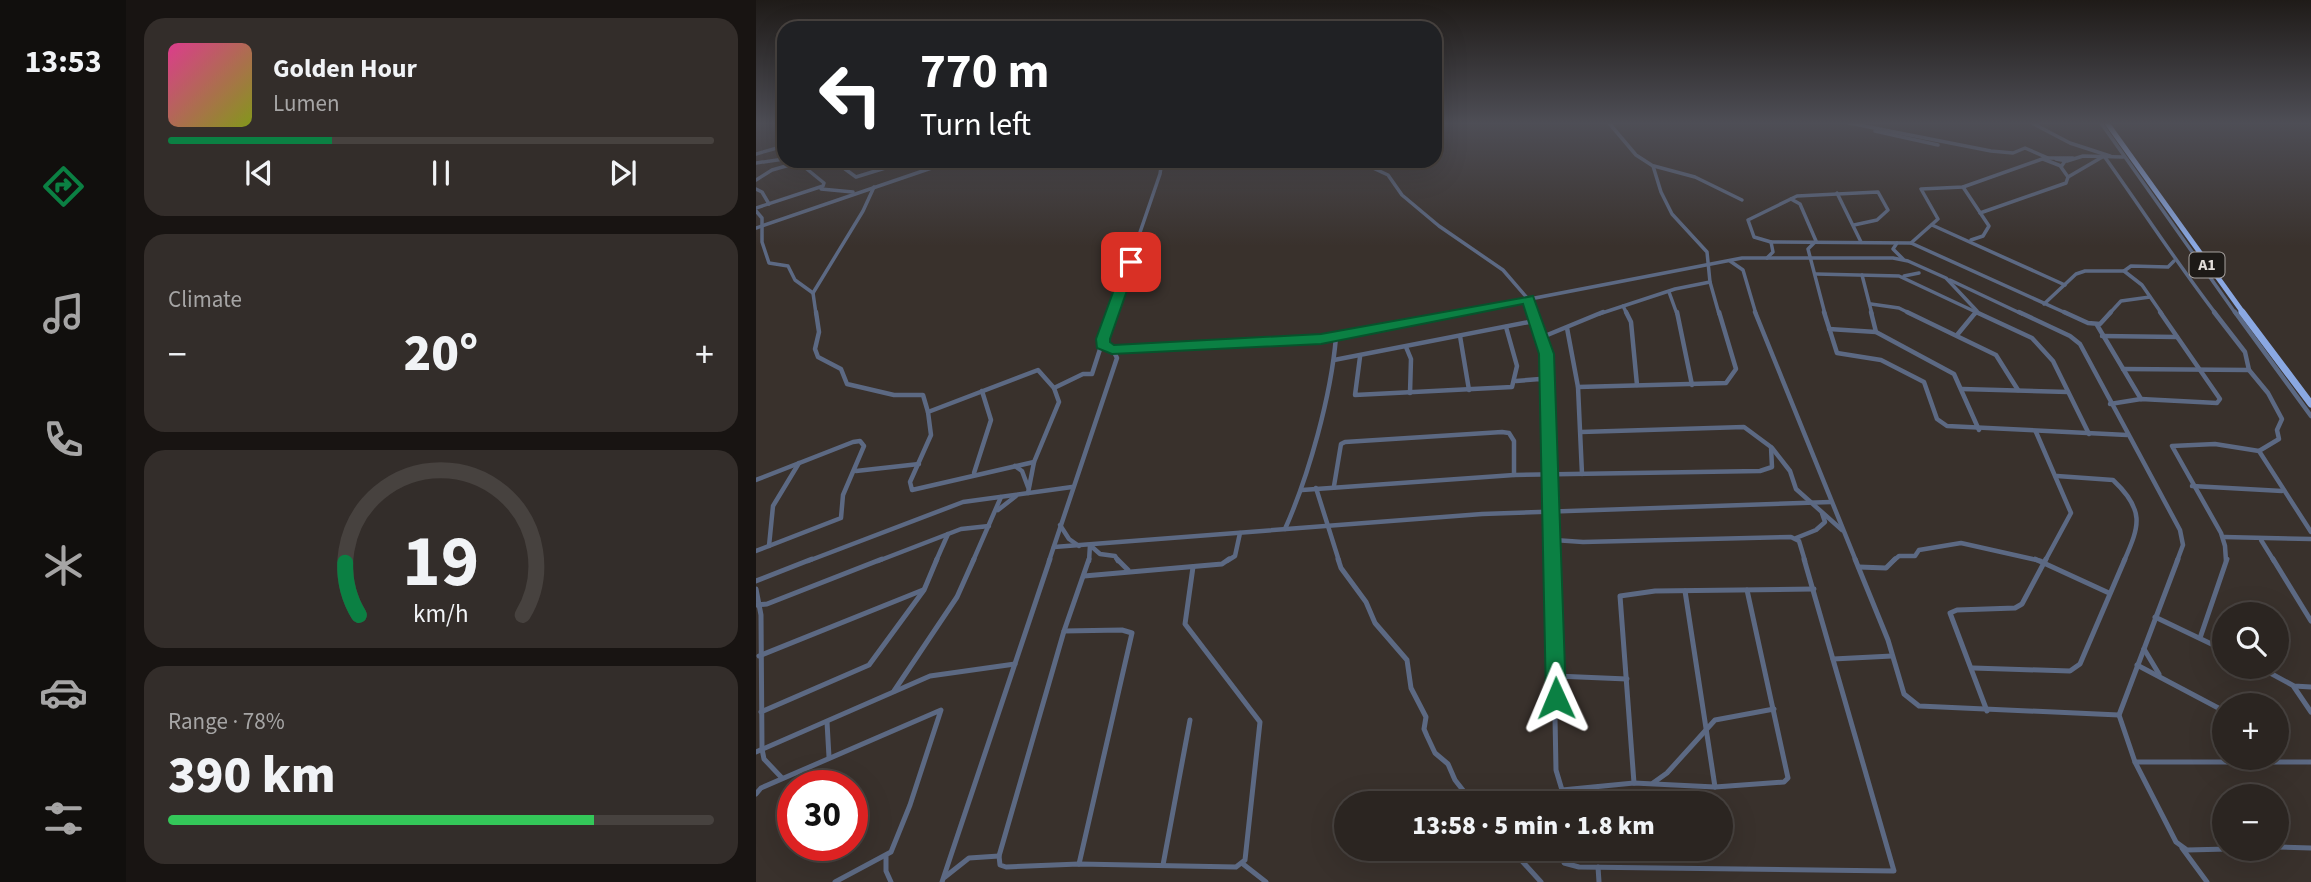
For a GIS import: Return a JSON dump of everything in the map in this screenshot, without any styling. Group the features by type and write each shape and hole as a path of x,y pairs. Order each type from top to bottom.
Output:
{"highway":[{"name":"A1","path":"2132,164 2311,404"}],"street":[{"path":"1650,164 1695,177 1742,200"},
{"path":"1911,243 1937,221 1937,216 1921,189 1963,187 2028,164"},
{"path":"2057,164 2062,166 2068,177"},
{"path":"1980,213 2066,183 2068,177 2090,164"},
{"path":"2110,164 2165,241 2174,260 2245,352 2249,370 2268,393 2282,419 2277,430 2278,439 2273,445 2259,451 2244,447 2174,444 2173,449 2192,486 2224,537 2227,558 2200,638"},
{"path":"2131,164 2175,231 2311,416"},
{"path":"1578,387 1726,383 1736,369 1710,282 1707,252 1669,212 1653,166"},
{"path":"756,180 778,168"},
{"path":"803,168 824,183 828,191 860,192"},
{"path":"845,168 856,177 885,168"},
{"path":"759,227 933,168"},
{"path":"1054,388 1083,374 1092,374 1161,168"},
{"path":"1373,168 1388,175 1402,195 1439,226 1503,270 1528,299 1546,354 1550,512 1554,540 1550,549 1554,571 1556,771 1562,790 1634,783 1715,787 1784,782 1788,778 1747,590"},
{"path":"813,293 795,280 788,266 769,263 759,227 762,218 756,210 825,187"},
{"path":"1963,187 1989,228 1977,240 1964,240"},
{"path":"756,189 762,191 769,204"},
{"path":"872,190 863,211 834,254 813,293 819,332 815,343 818,357 839,366 847,384 860,389 894,395 923,395 930,435 910,482 912,490 1034,462"},
{"path":"1854,225 1877,220 1888,207 1878,192 1806,195 1790,199 1748,220 1754,237 1771,242 1911,243 2079,321 2097,325"},
{"path":"1837,194 1861,242"},
{"path":"1790,199 1800,204 1815,241"},
{"path":"1932,225 2065,285"},
{"path":"1977,240 1982,247"},
{"path":"1815,241 1808,250 1837,353 1881,360 1918,378 1924,382 1937,419 1942,423 1957,428 1979,430 2128,435"},
{"path":"1771,242 1773,252 1779,258"},
{"path":"1898,242 1893,249 1903,259 2070,336 2080,344 2183,535 2183,545 2119,715 2135,762 2170,832 2207,882"},
{"path":"1767,258 1773,252"},
{"path":"1102,345 1112,349 1131,349 1336,337 1729,261 1767,258 1903,259"},
{"path":"2124,271 2131,266 2168,267 2174,260"},
{"path":"1729,261 1743,270 1753,307 1829,503 1859,567 1904,694 1919,706 2119,715"},
{"path":"1920,284 1917,277 1922,268"},
{"path":"2044,304 2076,274 2085,271 2124,271 2136,279 2150,297 2218,393 2220,401 2141,399 2110,404"},
{"path":"1816,274 1899,276 1919,273"},
{"path":"1862,275 1876,332"},
{"path":"1899,276 1965,303 2038,342 2053,361 2089,434"},
{"path":"1946,278 1965,303"},
{"path":"1540,338 1623,306 1710,282"},
{"path":"1669,292 1677,307 1677,320 1692,385"},
{"path":"2097,325 2121,301 2150,297"},
{"path":"1871,304 1899,308 1996,355 2018,390"},
{"path":"1623,306 1631,323 1637,385"},
{"path":"1957,335 1977,311"},
{"path":"1335,360 1534,321"},
{"path":"2097,325 2141,399"},
{"path":"1506,327 1514,348 1516,381"},
{"path":"1567,328 1578,387 1582,474"},
{"path":"1829,329 1876,332 1954,374 1979,430"},
{"path":"1460,336 1469,390"},
{"path":"2102,336 2178,337"},
{"path":"1285,528 1302,490 1335,360 1336,337"},
{"path":"1406,348 1411,359 1410,393"},
{"path":"1112,349 1117,358"},
{"path":"941,881 1117,358 1131,349"},
{"path":"1360,357 1355,395 1506,388 1516,381 1541,379 1547,383"},
{"path":"2123,369 2249,370"},
{"path":"928,412 1038,370 1054,388 1059,402 1034,462 1028,490"},
{"path":"1541,379 1547,372"},
{"path":"1962,389 2069,392"},
{"path":"973,474 991,420 982,391"},
{"path":"1581,432 1744,427 1779,454 1790,471 1796,489 1845,533"},
{"path":"1334,486 1341,444 1345,442 1502,432 1509,433 1514,441 1514,475"},
{"path":"1987,711 1950,613 1958,610 2018,606 2072,510 2036,432"},
{"path":"756,480 857,441 864,446 856,471 843,496 844,510 841,518 756,551"},
{"path":"1302,490 1514,475 1760,471 1772,467 1771,447"},
{"path":"2259,451 2311,532"},
{"path":"769,546 773,506 799,463"},
{"path":"856,471 919,464"},
{"path":"1014,466 1022,471 1028,490"},
{"path":"1973,668 2073,670 2080,664 2137,531 2139,520 2120,486 2110,478 2057,476"},
{"path":"995,514 1028,490 1072,486"},
{"path":"2192,486 2283,491"},
{"path":"1316,488 1326,526 1341,560 1341,568 1366,602 1375,623 1407,660 1411,688 1426,722 1424,729 1435,753 1448,764 1464,791"},
{"path":"756,581 944,509 975,499 1020,494"},
{"path":"892,693 957,597 1001,497"},
{"path":"1054,547 1285,528 1550,512 1829,503"},
{"path":"1820,509 1829,503"},
{"path":"1820,509 1825,522"},
{"path":"1554,540 1796,538 1816,530 1825,522"},
{"path":"1825,522 1837,524"},
{"path":"1060,525 1069,540 1079,546"},
{"path":"758,606 948,534 973,526 989,526"},
{"path":"1083,576 1222,564 1231,560 1236,552 1240,533"},
{"path":"761,712 869,665 924,590 948,534"},
{"path":"2224,537 2261,540 2311,539"},
{"path":"1564,861 1571,866 1598,867 1894,871 1802,546 1796,538"},
{"path":"2261,540 2311,621"},
{"path":"1859,567 1886,568 1899,556 1915,556 1919,550 1961,543 2045,562 2109,593"},
{"path":"1090,545 1100,554 1115,556 1122,567 1135,572"},
{"path":"1090,545 1090,558 1064,631 999,856 1000,865 1225,867 1242,864 1266,882"},
{"path":"1193,567 1185,624 1260,722 1247,856 1242,864"},
{"path":"756,589 760,656 759,751 777,773"},
{"path":"1634,783 1620,596 1646,592 1814,589"},
{"path":"760,656 924,590"},
{"path":"1685,591 1715,787"},
{"path":"2155,617 2212,644"},
{"path":"1064,631 1122,630 1132,633 1079,864"},
{"path":"2143,648 2154,669 2165,680"},
{"path":"1833,659 1892,656"},
{"path":"759,751 930,676 1015,664"},
{"path":"2137,665 2212,705"},
{"path":"1556,676 1580,680 1607,677 1627,679"},
{"path":"2281,679 2294,686 2311,687"},
{"path":"2294,686 2311,712"},
{"path":"1651,784 1667,773 1715,720 1774,709"},
{"path":"800,770 941,710 895,843 886,856 835,882"},
{"path":"1163,865 1189,720"},
{"path":"827,722 829,757"},
{"path":"2135,762 2212,761"},
{"path":"2289,761 2311,762"},
{"path":"756,794 761,788 777,780"},
{"path":"2182,847 2212,849"},
{"path":"2289,847 2311,848"},
{"path":"886,856 886,871 891,882"},
{"path":"941,881 970,858 999,856"},
{"path":"1522,861 1541,882"},
{"path":"1598,867 1599,882"}],"route":[{"path":"1131,262 1103,339 1102,345 1112,349 1321,339 1528,299 1546,354 1550,512 1554,540 1550,549 1554,571 1556,698"}]}
